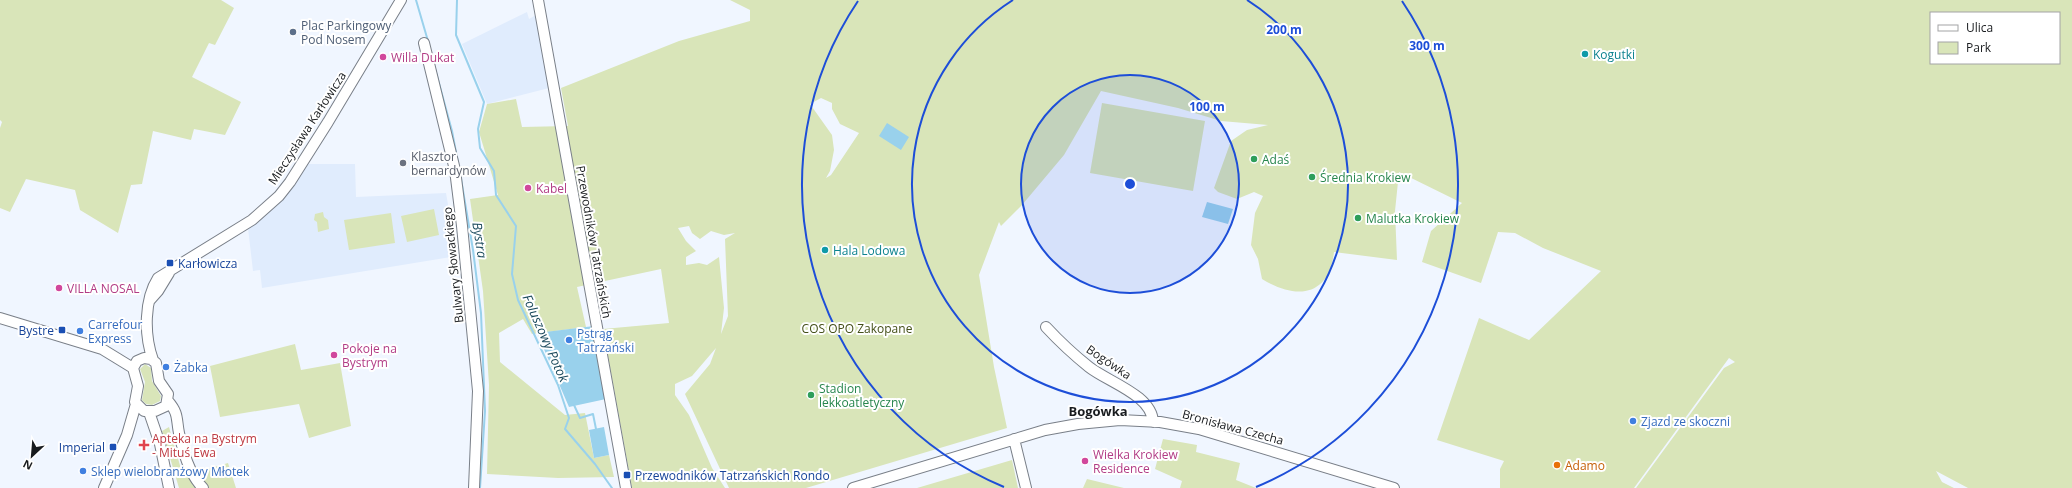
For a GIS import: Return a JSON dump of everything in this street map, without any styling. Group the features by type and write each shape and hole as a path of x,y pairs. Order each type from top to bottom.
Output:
{"street":[{"name":"Mieczysława Karłowicza","path":"142,361 148,334 147,314 150,300 158,291 169,273 252,220 279,196 328,122 401,0"},
{"name":"Przewodników Tatrzańskich","path":"538,0 626,488"},
{"name":"Bulwary Słowackiego","path":"424,44 455,170 462,226 478,391 474,488"},
{"path":"0,318 157,366 159,381 168,394 156,409 129,428"},
{"name":"Bogówka","path":"1046,327 1090,368 1141,400 1151,411 1153,422"},
{"path":"104,488 129,428 136,404 135,398 142,361"},
{"path":"136,404 177,415 178,425 190,468 203,488"},
{"path":"156,409 155,425 169,488"},
{"name":"Bronisława Czecha","path":"853,488 1045,430 1078,424 1120,420 1185,426 1212,432 1394,488"},
{"path":"1014,439 1026,488"}],"shaded area":[{"path":"527,12 529,19 536,15 549,88 487,104 462,44"},
{"path":"308,164 355,164 356,197 446,193 457,256 262,288 260,270 253,271 248,228 273,209"}],"green space":[{"path":"0,0 221,0 234,8 215,45 209,43 192,77 241,102 225,135 194,129 191,140 153,131 142,184 131,185 118,233 80,210 75,190 26,179 10,212 0,208 0,128 2,122 0,120"},
{"name":"COS OPO Zakopane","path":"730,0 2072,0 2072,488 1968,488 1936,471 1942,482 1954,488 1636,488 1724,368 1735,362 1729,358 1634,488 1500,488 1500,469 1504,461 1437,440 1479,318 1529,340 1601,271 1543,248 1515,233 1498,232 1481,283 1422,262 1431,231 1462,203 1399,172 1395,211 1397,260 1334,252 1331,267 1325,278 1318,286 1309,290 1298,292 1275,286 1262,279 1258,259 1251,245 1255,213 1263,196 1254,192 1237,199 1218,192 1214,188 1231,141 1247,130 1268,125 1221,121 1178,108 1101,91 1064,155 1022,205 1001,226 999,222 979,275 994,367 1007,428 806,488 729,488 685,394 710,364 716,348 692,376 675,384 675,395 689,415 712,468 725,488 632,488 603,329 669,323 661,269 577,287 586,327 532,334 523,319 499,333 500,362 565,415 585,413 594,458 609,455 614,477 558,478 487,474 489,385 483,291 470,199 498,195 479,132 487,104 516,99 522,127 568,126 561,88 679,41 750,21 750,10","holes":["821,98 832,103 832,109 840,124 859,133 831,175 826,178 830,171 834,150 832,135 810,104","689,226 692,233 700,239 711,231 724,235 735,233 725,239 728,316 721,334 724,308 719,257 707,265 699,263 686,265 686,257 696,251 686,241 678,228"]},
{"path":"1102,103 1205,121 1193,191 1090,173"},
{"path":"434,209 439,235 407,242 401,216"},
{"path":"323,212 324,217 328,220 329,229 318,232 317,222 314,220 315,214"},
{"path":"391,213 395,243 349,250 344,220"},
{"path":"295,344 301,370 340,363 351,426 309,438 299,404 220,417 210,366"},
{"path":"145,364 151,368 152,381 161,396 160,401 152,405 146,404 142,400 145,382 140,369"},
{"path":"169,427 183,476 228,463 236,488 179,488 162,431"},
{"path":"1163,439 1197,445 1196,452 1240,463 1236,480 1256,488 1180,488 1182,481 1155,469"},
{"path":"1012,460 1018,488 917,488"},
{"path":"1087,479 1124,488 1083,488"}],"water":[{"path":"887,123 909,137 901,150 879,136"},
{"path":"1207,202 1233,209 1228,224 1202,217"},
{"path":"594,326 606,399 569,407 537,333"},
{"path":"604,427 609,455 594,458 589,430"}],"waterway":[{"name":"Bystra","path":"416,0 428,41"},
{"name":"Foluszowy Potok","path":"457,0 456,35 484,102 478,129 480,148 494,171 496,195 516,226 512,274 518,300 558,385 569,418 565,429 595,464 612,488"},
{"name":"Bystra","path":"434,65 452,131 458,163"},
{"name":"Bystra","path":"460,173 473,250 481,313 485,411 480,488"},
{"path":"574,405 580,418 593,414 596,429"}],"place":[{"name":"Plac Parkingowy Pod Nosem","path":"293,32"},
{"name":"Kogutki","path":"1585,54"},
{"name":"Willa Dukat","path":"383,57"},
{"name":"Adaś","path":"1254,159"},
{"name":"Klasztor bernardynów","path":"403,163"},
{"name":"Średnia Krokiew","path":"1312,177"},
{"name":"Kabel","path":"528,188"},
{"name":"Malutka Krokiew","path":"1358,218"},
{"name":"Hala Lodowa","path":"825,250"},
{"name":"Karłowicza","path":"170,263"},
{"name":"VILLA NOSAL","path":"59,288"},
{"name":"Bystre","path":"62,330"},
{"name":"Carrefour Express","path":"80,331"},
{"name":"Pstrąg Tatrzański","path":"569,340"},
{"name":"Pokoje na Bystrym","path":"334,355"},
{"name":"Żabka","path":"166,367"},
{"name":"Stadion lekkoatletyczny","path":"811,395"},
{"name":"Zjazd ze skoczni","path":"1633,421"},
{"name":"Apteka na Bystrym - Mituś Ewa","path":"144,445"},
{"name":"Imperial","path":"113,447"},
{"name":"Wielka Krokiew Residence","path":"1085,461"},
{"name":"Adamo","path":"1557,465"},
{"name":"Sklep wielobranżowy Młotek","path":"83,471"},
{"name":"Przewodników Tatrzańskich Rondo","path":"627,475"}],"district":[{"name":"Bogówka","path":"1098,411"}]}
